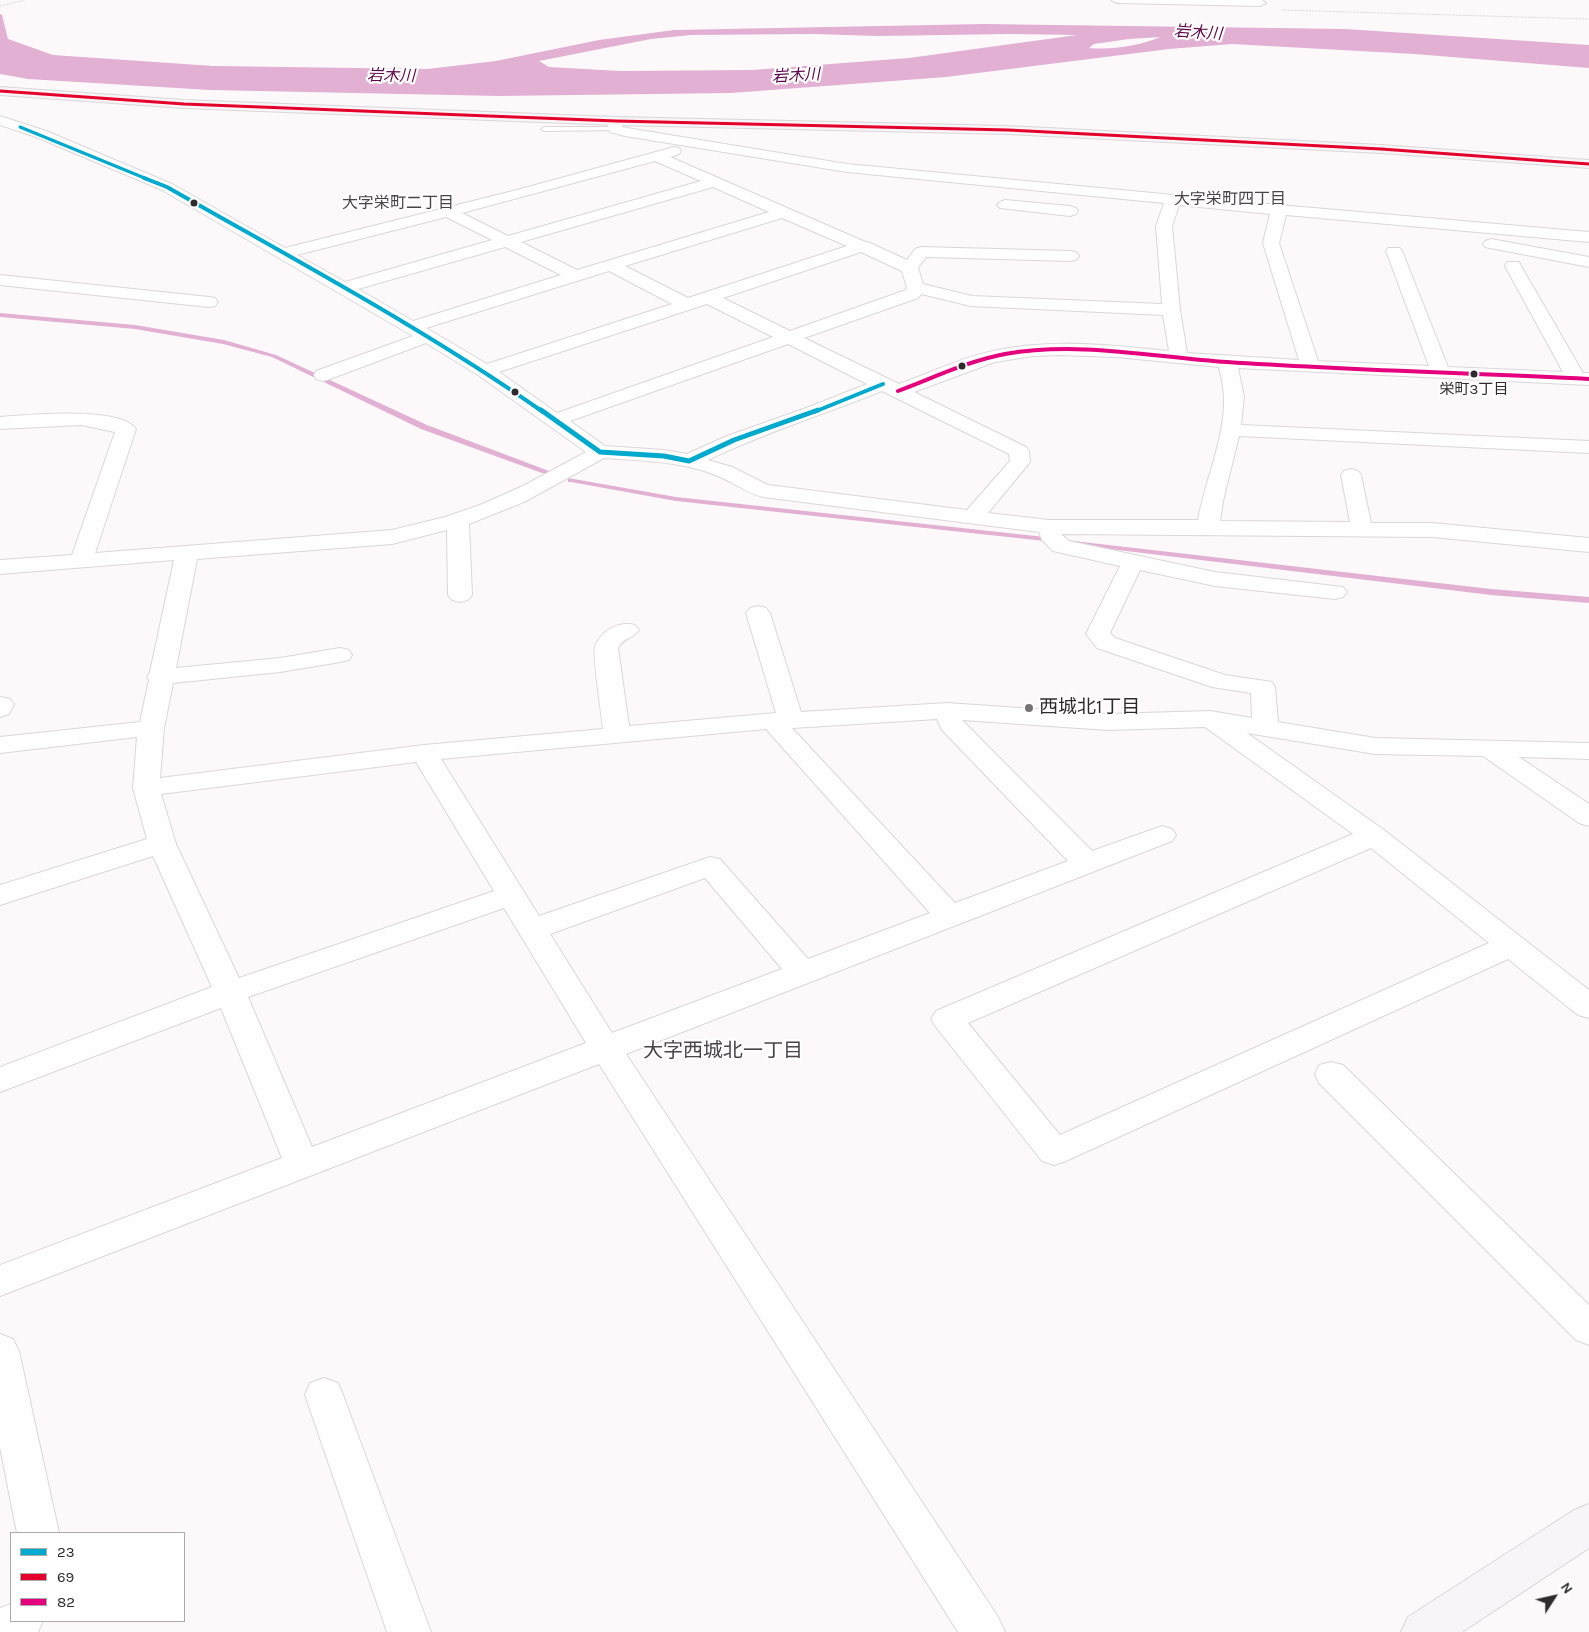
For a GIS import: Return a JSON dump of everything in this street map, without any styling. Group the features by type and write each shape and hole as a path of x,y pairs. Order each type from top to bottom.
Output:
{"street":[{"path":"1117,0 1261,4"},
{"path":"0,91 184,104 616,125 1008,130 1381,149 1589,164"},
{"path":"0,120 42,134 167,187 485,371 600,452 664,456 688,461 724,471 763,491 972,518 1053,536 1133,562 1215,579 1336,592"},
{"path":"616,125 625,132 847,168 1279,210 1589,237"},
{"path":"283,253 522,193 701,144"},
{"path":"656,156 864,246 910,268 916,288"},
{"path":"344,288 714,182"},
{"path":"1039,208 1052,188"},
{"path":"1173,199 1164,226 1171,310 1178,358"},
{"path":"1005,205 1070,212"},
{"path":"1279,210 1271,243 1310,366"},
{"path":"447,211 575,276"},
{"path":"323,375 419,332 575,276 784,212"},
{"path":"1436,224 1448,233 1496,246 1589,262"},
{"path":"485,371 864,246"},
{"path":"1394,251 1441,372"},
{"path":"910,268 921,252 1071,256"},
{"path":"610,265 688,305"},
{"path":"1513,266 1582,378"},
{"path":"0,280 209,302"},
{"path":"916,288 933,290 972,301 1171,310"},
{"path":"555,420 912,294 916,288"},
{"path":"709,298 1020,451 1020,462 972,518"},
{"path":"688,461 734,440 816,411 975,362 1005,354 1039,350 1151,354 1227,362 1582,378"},
{"path":"1208,527 1212,501 1231,430 1234,397 1227,362"},
{"path":"0,423 80,420 110,422 126,429 81,560"},
{"path":"1231,430 1589,447"},
{"path":"0,567 392,537 458,520 488,510 571,469 600,452"},
{"path":"1351,475 1362,530"},
{"path":"458,520 460,595"},
{"path":"1053,536 1208,527 1432,530 1589,545"},
{"path":"187,554 150,728 146,788 162,844 230,992 302,1165"},
{"path":"1133,562 1098,634 1106,643 1118,648 1221,682 1263,687 1266,728"},
{"path":"758,613 782,720 950,916"},
{"path":"617,736 606,648 613,636 626,630"},
{"path":"160,677 280,665 340,655"},
{"path":"947,710 951,725 1087,864"},
{"path":"146,788 424,753 782,720 947,710 1108,722 1210,719 1375,746 1589,751"},
{"path":"1210,719 1374,836 1589,1007"},
{"path":"0,745 150,728"},
{"path":"1488,748 1589,817"},
{"path":"424,753 534,929 605,1048 983,1632"},
{"path":"0,1281 1162,835"},
{"path":"1374,836 946,1019 1054,1152 1512,945"},
{"path":"0,895 162,844"},
{"path":"534,929 710,866 803,972"},
{"path":"0,1080 230,992 512,895"},
{"path":"1331,1074 1589,1329"},
{"path":"0,1351 38,1532"},
{"path":"324,1395 409,1632"},
{"path":"1423,1632 1589,1524"},
{"path":"0,1630 19,1622"}],"lane":[{"path":"544,129 616,125"}],"path":[{"path":"0,6 25,0"},
{"path":"1261,4 1589,19"}],"water":[{"name":"岩木川","path":"0,14 2,15 8,39 53,55 213,66 427,69 496,61 599,40 674,30 984,24 1345,29 1589,45 1589,68 1414,54 1232,44 1169,49 946,77 731,93 499,96 210,90 28,79 0,74","holes":["813,34 878,36 1077,35 909,58 752,70 620,71 549,67 539,61 651,39 691,35","1160,37 1125,47 1089,48 1094,44"]}],"waterway":[{"path":"0,315 135,327 224,342 274,356 424,427 545,471"},
{"path":"571,480 676,499 1054,540"},
{"path":"1068,542 1491,592 1589,600"}],"transit line":[{"name":"69","path":"0,91 184,104 616,121 1008,130 1381,149 1589,164"},
{"name":"23","path":"20,127 167,187 485,371 600,452 664,456 689,461 734,440 816,411 883,384"},
{"name":"82","path":"898,391 965,365 992,357 1061,349 1227,362 1589,379"}],"place":[{"name":"栄町3丁目","path":"1474,374"},
{"name":"西城北1丁目","path":"1029,708"}],"district":[{"name":"大字栄町四丁目","path":"1230,199"},
{"name":"大字栄町二丁目","path":"398,203"},
{"name":"大字西城北一丁目","path":"723,1051"}]}
